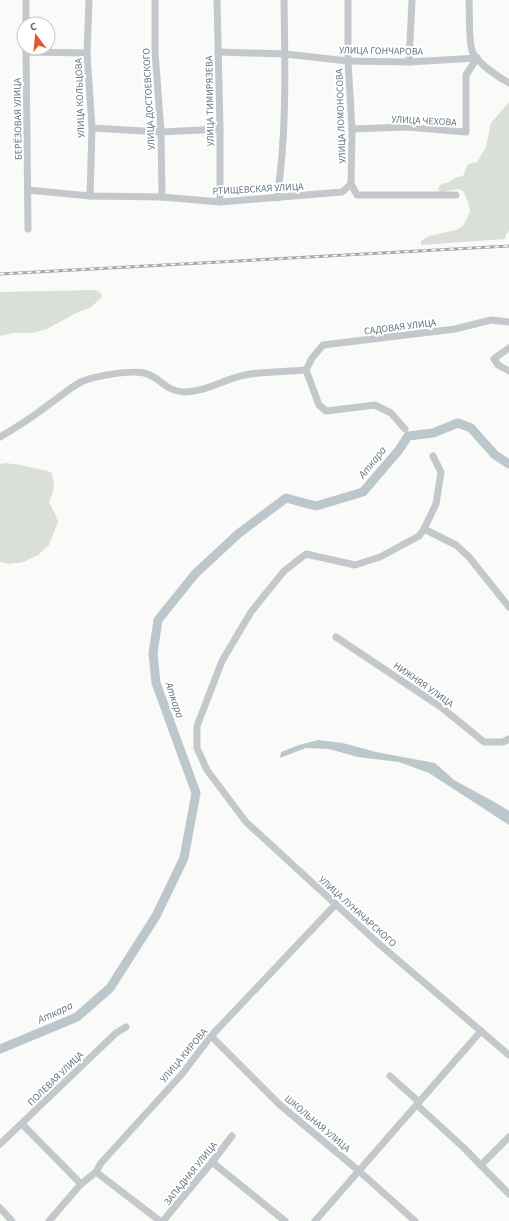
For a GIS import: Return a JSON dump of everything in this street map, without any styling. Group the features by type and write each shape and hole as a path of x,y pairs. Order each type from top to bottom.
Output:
{"street":[{"path":"26,0 26,16"},
{"name":"УЛИЦА КОЛЬЦОВА","path":"88,0 87,53 92,128 90,196"},
{"name":"УЛИЦА ДОСТОЕВСКОГО","path":"155,0 155,52 161,132 162,198"},
{"name":"УЛИЦА ТИМИРЯЗЕВА","path":"217,0 220,202"},
{"path":"277,198 282,164 285,54 284,0"},
{"name":"УЛИЦА ЛОМОНОСОВА","path":"348,0 348,61 352,129 351,184"},
{"path":"409,62 412,0"},
{"path":"469,0 471,48 473,54 496,76 509,83"},
{"path":"56,51 87,53"},
{"name":"УЛИЦА ГОНЧАРОВА","path":"218,52 285,54 348,61 409,62 477,58"},
{"name":"БЕРЁЗОВАЯ УЛИЦА","path":"26,56 28,229"},
{"name":"УЛИЦА ЧЕХОВА","path":"352,129 407,127 466,132 466,75 477,58"},
{"path":"92,128 161,132 220,129"},
{"path":"351,184 357,195 456,195"},
{"name":"РТИЩЕВСКАЯ УЛИЦА","path":"28,190 90,196 162,198 220,202 342,192 351,184"},
{"name":"САДОВАЯ УЛИЦА","path":"306,370 312,358 323,346 455,329 490,320 508,323"},
{"path":"509,348 494,359 498,365 509,371"},
{"path":"0,437 26,421 81,382 99,377 131,372 144,373 154,377 171,390 184,392 199,390 228,379 246,375 306,370 319,405 326,411 375,404 391,413 405,430"},
{"path":"433,456 441,472 436,504 424,529 456,545 468,557 509,607"},
{"name":"УЛИЦА ЛУНАЧАРСКОГО","path":"424,529 419,536 380,557 356,565 306,554 284,571 251,612 222,661 197,726 197,748 207,770 246,822 379,944 509,1055"},
{"name":"НИЖНЯЯ УЛИЦА","path":"336,636 441,707 484,742 506,740"},
{"name":"УЛИЦА КИРОВА","path":"49,1221 81,1184 96,1172 102,1163 182,1074 211,1036 336,904"},
{"name":"ПОЛЕВАЯ УЛИЦА","path":"0,1144 116,1033 126,1028"},
{"path":"315,1221 481,1031"},
{"name":"ШКОЛЬНАЯ УЛИЦА","path":"211,1036 280,1104 415,1221"},
{"path":"390,1076 509,1194"},
{"path":"22,1124 81,1184"},
{"name":"ЗАПАДНАЯ УЛИЦА","path":"162,1221 232,1136"},
{"path":"481,1165 509,1137"},
{"path":"212,1162 285,1221"},
{"path":"96,1172 162,1221"},
{"path":"0,1208 12,1221"}],"shaded area":[{"path":"509,102 509,231 506,234 505,239 421,245 421,241 429,236 456,230 463,226 470,212 464,192 459,189 441,192 438,190 443,184 463,176 468,164 477,162 486,147 491,123"},
{"path":"96,290 101,293 102,297 90,308 78,312 47,329 31,333 13,333 0,336 0,292"},
{"path":"5,463 51,472 54,480 54,487 49,502 58,522 49,545 38,555 23,562 9,564 0,562 0,464"},
{"path":"318,740 343,743 376,752 435,763 454,780 509,811 509,825 429,773 399,762 358,757 329,749 306,748 280,758 281,752"}],"waterway":[{"name":"Аткара","path":"0,1049 77,1017 110,988 156,916 184,858 196,793 156,683 153,653 158,620 195,574 238,534 286,498 316,506 363,492 399,450 408,436 433,433 458,423 471,428 495,455 509,464"}],"railway":[{"path":"0,274 509,246"}]}
